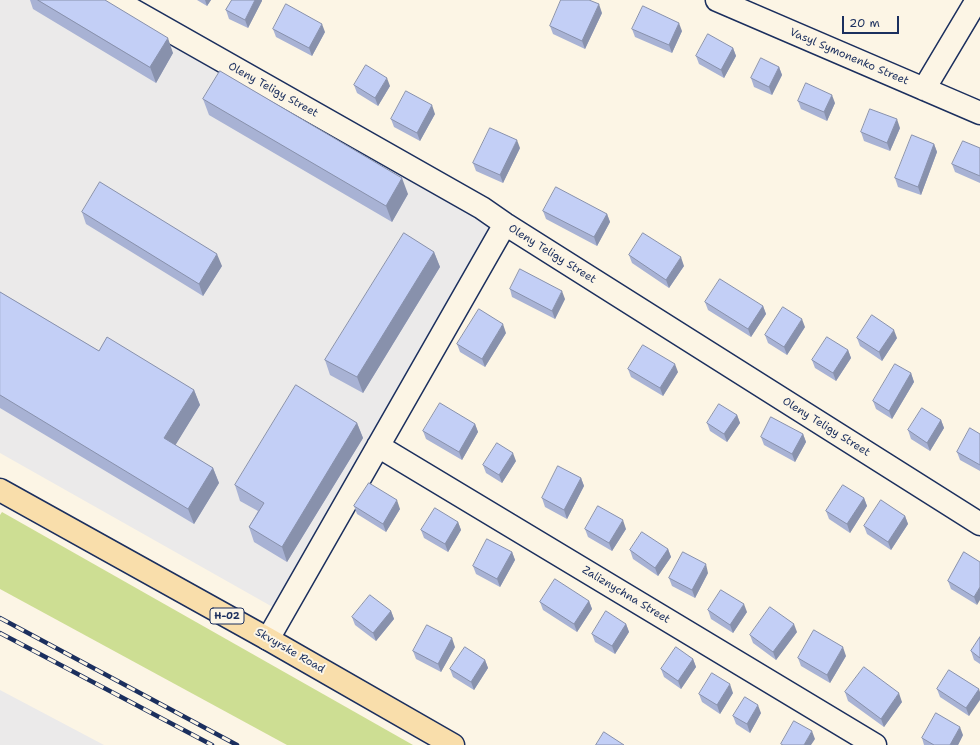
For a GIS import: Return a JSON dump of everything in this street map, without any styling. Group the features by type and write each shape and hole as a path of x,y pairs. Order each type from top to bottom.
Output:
{"main road":[{"name":"Skvyrske Road","path":"0,490 268,639 453,745"}],"street":[{"name":"Oleny Teligy Street","path":"115,0 476,204 505,224 980,524"},
{"name":"Vasyl Symonenko Street","path":"717,0 980,113"},
{"path":"924,90 977,0"},
{"path":"268,639 505,224"},
{"name":"Zaliznychna Street","path":"378,446 875,745"}],"shaded area":[{"path":"0,0 96,0 503,228 278,610 0,453"},
{"path":"0,690 104,745 0,745"}],"green space":[{"path":"2,512 413,745 287,745 0,589 0,515"}],"building":[{"path":"38,0 105,0 168,38 150,67"},
{"path":"232,0 255,0 245,20 226,10"},
{"path":"561,0 589,0 599,4 582,41 550,26"},
{"path":"286,4 322,24 309,48 273,29"},
{"path":"643,6 679,23 669,45 632,29"},
{"path":"708,34 733,48 721,70 696,56"},
{"path":"761,58 779,67 769,87 751,78"},
{"path":"366,65 387,78 375,98 354,85"},
{"path":"220,71 402,178 386,206 203,99"},
{"path":"806,83 832,95 824,112 798,101"},
{"path":"406,91 432,105 417,133 391,119"},
{"path":"870,109 897,119 887,143 861,132"},
{"path":"490,128 517,140 500,175 473,163"},
{"path":"912,135 934,144 918,187 895,178"},
{"path":"963,141 980,148 980,176 952,164"},
{"path":"100,182 217,254 199,284 82,212"},
{"path":"556,187 607,214 594,237 543,211"},
{"path":"404,233 434,252 357,377 325,360"},
{"path":"643,233 681,257 666,280 629,255"},
{"path":"520,269 562,291 552,311 510,289"},
{"path":"720,279 763,306 748,329 705,302"},
{"path":"0,292 99,351 107,337 194,390 164,438 213,468 188,509 0,395"},
{"path":"783,307 802,319 784,347 765,335"},
{"path":"479,309 503,324 482,359 457,344"},
{"path":"872,315 894,330 879,352 857,338"},
{"path":"827,337 848,350 833,373 812,360"},
{"path":"643,345 675,364 660,388 628,369"},
{"path":"895,364 911,373 889,411 873,401"},
{"path":"296,385 357,423 282,547 249,527 264,503 235,485"},
{"path":"440,403 475,424 459,452 423,431"},
{"path":"719,404 737,415 724,434 707,423"},
{"path":"922,408 941,420 927,443 908,430"},
{"path":"771,417 803,434 792,454 761,437"},
{"path":"970,428 980,434 980,465 957,452"},
{"path":"497,443 513,453 499,475 483,465"},
{"path":"558,466 581,478 564,510 542,498"},
{"path":"369,483 397,500 383,524 354,506"},
{"path":"843,485 864,498 847,524 826,511"},
{"path":"881,500 905,516 888,542 864,526"},
{"path":"598,506 623,520 609,543 585,529"},
{"path":"435,508 458,522 445,544 421,530"},
{"path":"642,532 668,549 655,568 630,550"},
{"path":"487,539 512,552 497,579 473,566"},
{"path":"683,552 706,564 692,590 669,578"},
{"path":"964,552 980,562 980,587 974,597 948,581"},
{"path":"555,579 589,601 574,624 540,602"},
{"path":"721,590 744,604 730,625 708,610"},
{"path":"370,595 391,611 373,633 352,617"},
{"path":"770,607 794,624 773,652 750,635"},
{"path":"606,611 626,624 612,646 592,634"},
{"path":"427,625 452,638 438,664 413,651"},
{"path":"814,630 843,647 827,675 798,658"},
{"path":"980,637 980,658 971,651"},
{"path":"465,647 485,660 471,682 450,669"},
{"path":"676,647 693,659 678,681 661,669"},
{"path":"864,667 899,693 881,719 845,692"},
{"path":"949,670 979,689 966,708 937,689"},
{"path":"712,673 730,684 717,705 699,694"},
{"path":"745,697 758,705 747,724 733,716"},
{"path":"936,713 960,727 950,745 934,745 922,738"},
{"path":"794,721 812,731 804,745 781,744"},
{"path":"604,732 624,745 596,745"}],"railway":[{"path":"0,618 237,745"},
{"path":"0,633 212,745"}]}
